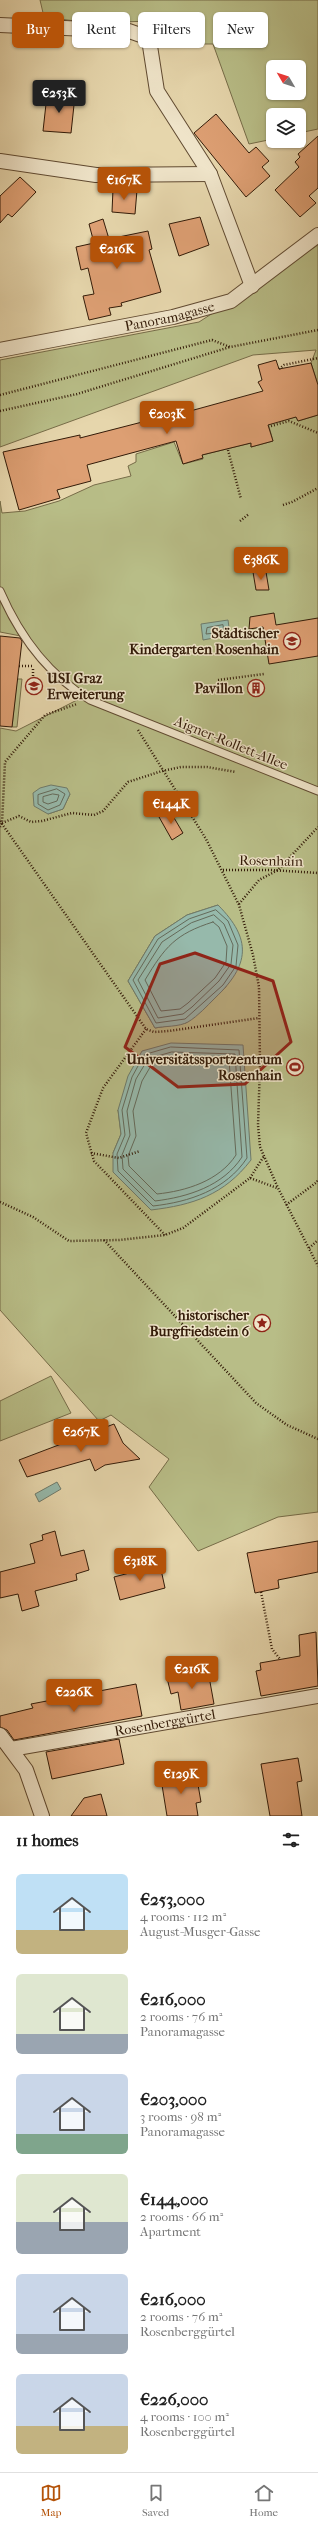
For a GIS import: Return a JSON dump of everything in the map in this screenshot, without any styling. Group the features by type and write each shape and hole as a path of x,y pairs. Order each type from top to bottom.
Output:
{"street":[{"path":"0,25 129,31 146,37 150,46 157,91 210,174 252,286"},
{"path":"0,161 96,175 210,174"},
{"name":"Panoramagasse","path":"0,350 204,309 231,301 318,235"},
{"name":"Rosenberggürtel","path":"10,1749 318,1696"},
{"path":"0,1735 26,1770 42,1816"}],"lane":[{"name":"Aigner-Rollett-Allee","path":"0,591 6,604 40,657 60,680 90,700 318,791"}],"path":[{"path":"0,411 77,394 230,347 318,330"},
{"path":"0,395 212,340 230,347"},
{"path":"279,369 284,365 318,358"},
{"path":"271,426 289,421 318,433"},
{"path":"228,450 241,499"},
{"path":"283,505 292,502 318,488"},
{"path":"240,521 249,514"},
{"path":"218,680 264,674"},
{"path":"0,827 5,762 45,715 90,700"},
{"path":"135,718 139,734 223,870 239,905 253,955 259,987 258,1125 260,1147 286,1205 318,1266"},
{"path":"1,822 19,816 31,822 42,821 72,813 94,815 103,811 128,782 162,771 182,767 207,767 243,773 260,768"},
{"path":"1,822 146,1029 154,1032 169,1031 259,1018"},
{"path":"239,905 259,880 278,870 318,827"},
{"name":"Rosenhain","path":"223,870 318,872"},
{"path":"146,1029 103,1088 86,1133 94,1161 109,1179 165,1235"},
{"path":"92,1153 119,1158 140,1151"},
{"path":"0,1202 33,1218 69,1240 103,1240 165,1235 183,1228 250,1178 264,1156"},
{"path":"250,1178 278,1188"},
{"path":"286,1205 317,1182 318,1179"},
{"path":"103,1240 256,1403 287,1425 318,1439"},
{"path":"309,1248 318,1240"},
{"path":"261,1592 272,1649 280,1659"}],"highlighted area":[{"path":"195,953 273,981 291,1042 245,1084 178,1087 125,1047 160,964"}],"green space":[{"path":"40,0 318,0 318,129 306,132 306,108 266,108 266,140 249,144 214,48 268,48 268,12 213,12 213,44 205,44 205,12 138,12 138,21 130,22 130,12 72,12 72,21 64,20 64,12 43,12"},
{"path":"318,245 318,385 311,363 316,350 253,355 0,447 0,360 199,322"},
{"path":"318,415 318,1512 278,1517 198,1551 149,1487 169,1459 111,1415 99,1421 0,1310 0,728 16,731 81,698 26,637 0,632 0,501 2,513 25,511 59,501 94,485 131,476 128,466 136,462 136,454 174,442 183,464 203,459 202,455 251,443 251,447 273,441 268,423 296,417 298,421","holes":["70,794 63,809 48,814","218,905 226,987 186,1023 155,1028 128,981 155,936 187,915","118,1110 151,1210 113,1153 121,1134"]},
{"path":"17,679 22,679 17,727 12,727"},
{"path":"51,1376 71,1413 0,1441 0,1401"}],"water":[{"path":"228,620 230,635 203,640 201,624"},
{"path":"51,785 67,788 70,794 63,809 48,814 34,806 33,793 40,788"},
{"path":"218,905 237,929 241,941 242,952 240,963 235,974 227,986 192,1020 180,1025 155,1028 128,981 155,936 187,915"},
{"path":"171,1043 243,1045 251,1160 230,1182 207,1196 181,1205 151,1210 113,1172 113,1153 121,1134 118,1110 128,1076 142,1051"},
{"path":"57,1482 61,1489 39,1502 35,1494"}],"building":[{"path":"47,95 71,97 70,104 74,105 71,133 43,131"},
{"path":"216,114 249,153 256,147 269,161 262,167 270,176 246,197 194,133"},
{"path":"318,136 318,188 309,196 316,203 300,217 275,190 299,167 295,162 300,157 298,154"},
{"path":"20,177 36,192 12,217 8,214 0,223 0,196"},
{"path":"113,189 137,190 135,214 112,212"},
{"path":"200,217 209,245 179,256 169,224"},
{"path":"103,219 109,239 148,231 152,249 149,250 161,292 121,303 122,306 109,308 111,315 89,320 83,296 94,294 88,268 81,270 76,247 94,243 89,224"},
{"path":"276,360 279,369 311,363 318,385 318,415 298,421 296,417 268,425 273,441 251,447 251,443 202,455 203,458 183,464 176,441 87,465 91,481 57,490 60,498 19,510 3,452 80,435 80,438 150,420 152,425 173,419 172,416 263,391 258,382 262,380 258,365"},
{"path":"253,572 266,572 269,590 256,590"},
{"name":"Städtischer Kindergarten Rosenhain","path":"274,613 276,625 318,618 318,656 269,664 263,627 249,629 250,617"},
{"path":"0,636 20,638 22,641 12,727 0,726"},
{"path":"170,811 183,833 172,840 159,817"},
{"path":"114,1424 123,1443 140,1459 105,1465 95,1471 90,1459 27,1477 19,1460"},
{"path":"55,1531 61,1556 84,1550 89,1570 76,1574 77,1580 35,1591 39,1606 22,1611 18,1594 0,1598 0,1572 35,1563 30,1544 43,1540 42,1535"},
{"path":"318,1541 318,1572 278,1580 279,1588 255,1593 247,1553"},
{"path":"160,1565 165,1588 120,1600 114,1577"},
{"path":"316,1632 318,1686 261,1696 256,1671 261,1670 260,1663 300,1656 299,1635"},
{"path":"208,1671 214,1704 181,1710 178,1692 171,1694 167,1678"},
{"path":"136,1684 142,1716 14,1740 7,1730 0,1727 0,1716 33,1708 31,1704"},
{"path":"119,1739 124,1764 52,1779 46,1752"},
{"path":"298,1758 302,1781 297,1782 302,1816 270,1816 261,1764"},
{"path":"196,1773 201,1802 196,1803 198,1816 167,1816 161,1779"},
{"path":"101,1794 107,1816 71,1816 84,1798"}],"place":[{"name":"Städtischer Kindergarten Rosenhain","path":"292,641"},
{"name":"USI Graz Erweiterung","path":"34,686"},
{"name":"Pavillon","path":"256,688"},
{"name":"Universitätssportzentrum Rosenhain","path":"295,1067"},
{"name":"historischer Burgfriedstein 6","path":"262,1323"}]}
